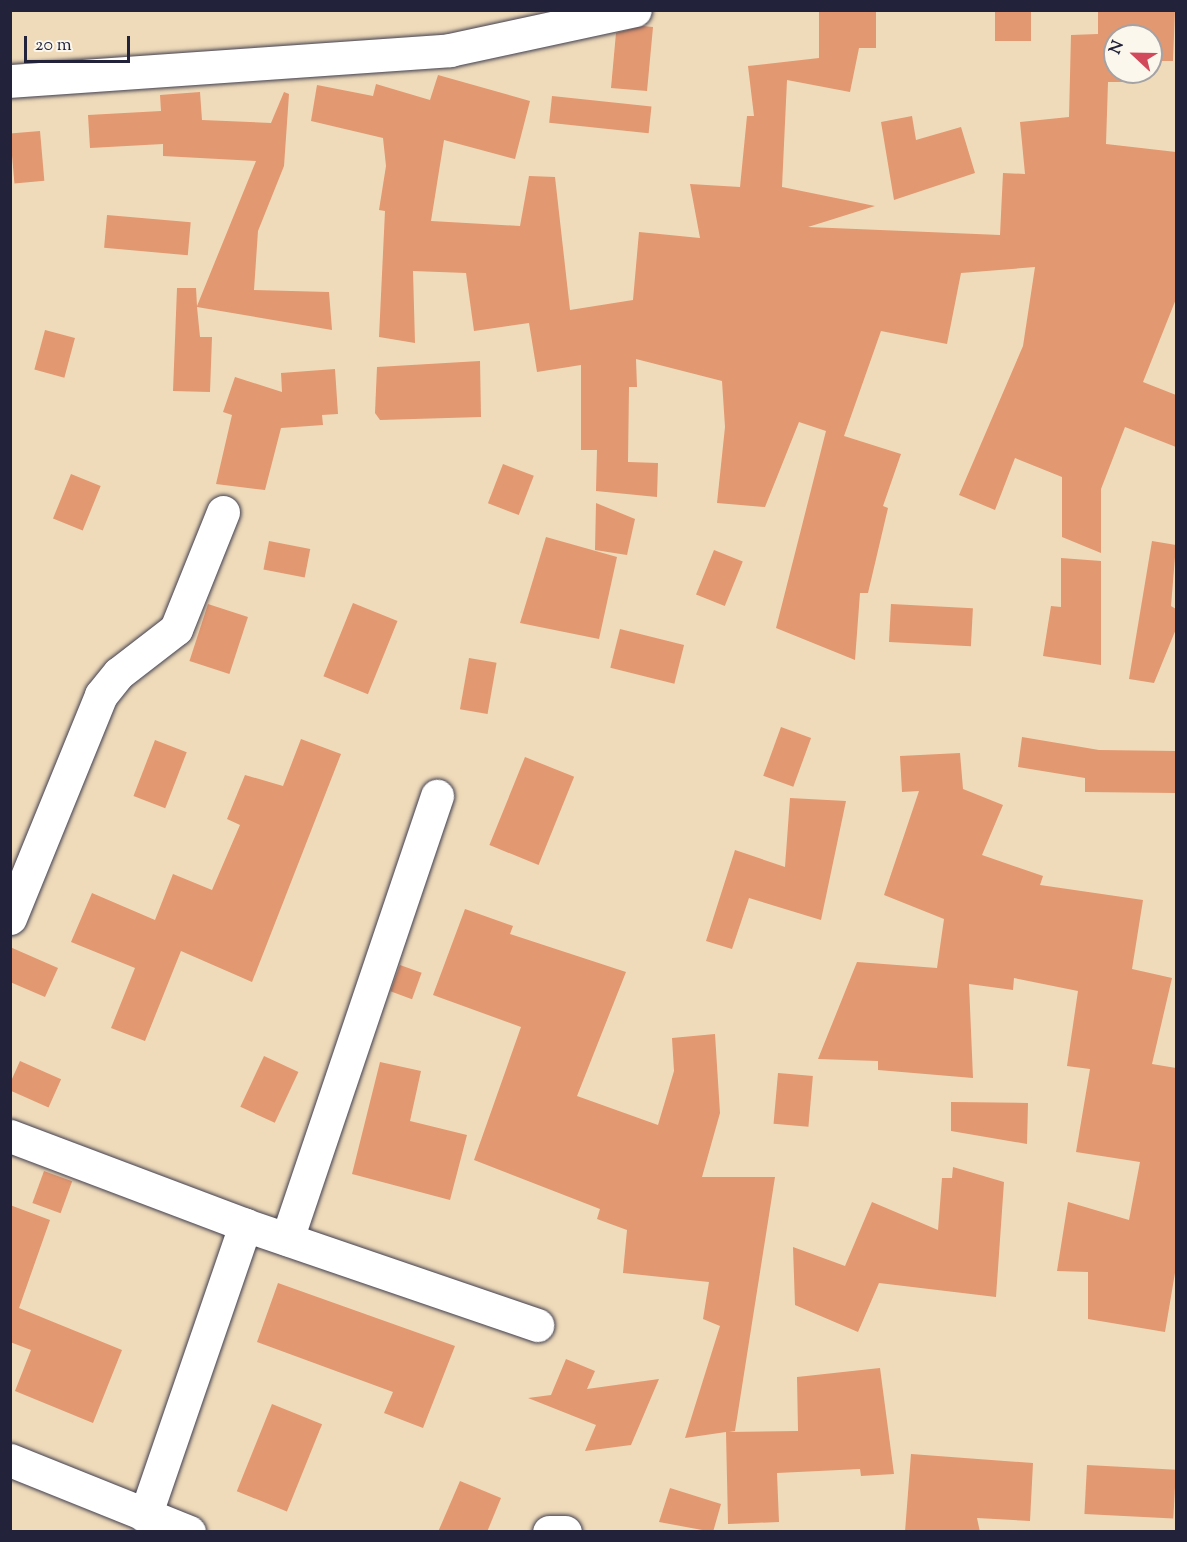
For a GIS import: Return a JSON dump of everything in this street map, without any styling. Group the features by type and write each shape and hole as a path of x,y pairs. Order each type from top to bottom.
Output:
{"street":[{"path":"10,81 450,50 635,10"},
{"path":"10,918 101,695 119,673 177,629 223,512"},
{"path":"287,1239 437,796"},
{"path":"10,1136 245,1225 537,1324"},
{"path":"145,1516 245,1225"},
{"path":"10,1460 189,1532"},
{"path":"549,1532 565,1532"}],"building":[{"path":"819,10 876,10 876,48 859,48 850,92 787,80 782,187 875,206 808,227 1000,235 1003,173 1025,174 1020,122 1069,117 1071,35 1098,34 1098,10 1175,10 1173,61 1163,61 1163,24 1103,24 1103,84 1108,84 1106,144 1176,152 1176,299 1143,382 1176,395 1176,447 1125,427 1101,489 1101,553 1062,537 1062,477 1015,458 995,510 959,495 1023,346 1035,267 961,273 947,344 881,331 844,436 901,454 883,506 888,508 868,593 860,593 855,660 776,628 826,431 799,422 765,507 717,503 725,427 722,381 636,359 637,387 629,387 628,462 658,463 657,497 596,491 597,450 581,450 581,365 537,372 529,323 474,331 466,273 413,271 415,343 379,337 385,211 379,210 386,166 383,138 311,121 317,85 373,96 376,84 430,100 438,75 530,101 515,159 444,140 431,221 520,226 529,176 555,177 570,310 633,300 639,232 700,238 690,184 740,187 747,116 754,116 748,66 819,58"},
{"path":"995,10 1031,10 1031,41 995,41"},
{"path":"643,26 653,27 647,91 611,88 616,33"},
{"path":"200,92 202,120 271,123 284,92 289,94 284,166 258,231 254,290 329,292 332,330 197,307 200,337 212,337 210,392 173,391 177,288 196,288 197,306 256,161 163,156 163,144 90,148 88,115 161,111 160,95"},
{"path":"552,96 651,106 649,133 549,123"},
{"path":"912,116 916,140 961,127 975,173 894,200 881,122"},
{"path":"40,131 44,181 14,183 10,134"},
{"path":"107,215 191,222 188,255 104,248"},
{"path":"45,330 75,338 64,378 34,370"},
{"path":"480,361 481,417 380,420 375,413 377,367"},
{"path":"335,369 338,414 322,415 323,425 281,428 265,490 216,484 232,415 223,412 235,377 282,392 281,373"},
{"path":"503,464 534,476 519,515 488,503"},
{"path":"71,474 101,486 83,530 53,519"},
{"path":"596,503 635,519 627,555 595,550"},
{"path":"546,537 617,557 599,639 520,623"},
{"path":"269,541 310,549 305,577 263,569"},
{"path":"1152,541 1176,545 1171,606 1176,609 1176,629 1154,683 1129,679"},
{"path":"714,550 743,562 725,606 696,595"},
{"path":"1061,558 1101,561 1101,665 1043,656 1051,606 1061,607"},
{"path":"353,603 398,621 368,694 323,676"},
{"path":"208,604 248,617 229,674 189,661"},
{"path":"891,604 973,608 971,646 889,642"},
{"path":"620,629 684,645 674,684 610,668"},
{"path":"469,658 497,663 488,714 460,709"},
{"path":"781,727 811,738 793,787 763,776"},
{"path":"1022,737 1099,750 1176,751 1176,793 1085,792 1085,778 1018,767"},
{"path":"301,739 341,754 252,982 181,951 145,1041 111,1028 135,968 71,942 92,893 155,920 173,874 212,890 240,825 227,819 245,775 283,786"},
{"path":"155,740 187,752 165,808 133,796"},
{"path":"960,753 963,789 1003,805 982,855 1043,876 1040,885 1143,900 1132,969 1172,978 1152,1064 1176,1068 1176,1267 1165,1332 1088,1319 1088,1272 1057,1271 1068,1202 1129,1220 1140,1162 1076,1152 1090,1069 1067,1066 1078,991 1014,978 1013,990 969,984 973,1078 878,1070 878,1061 818,1059 857,962 937,968 944,919 884,895 919,791 902,792 900,756"},
{"path":"525,757 574,777 539,865 489,845"},
{"path":"790,798 846,801 821,920 749,898 732,949 706,941 735,850 785,867"},
{"path":"465,909 513,926 510,934 626,972 577,1096 658,1125 674,1071 672,1038 715,1034 720,1113 702,1177 775,1177 735,1431 729,1432 798,1431 797,1377 880,1368 894,1474 861,1476 860,1469 777,1473 779,1522 728,1524 726,1432 685,1438 720,1326 703,1319 709,1282 623,1273 627,1230 597,1219 600,1209 474,1160 521,1027 433,995"},
{"path":"10,947 58,968 45,997 10,982"},
{"path":"400,965 422,973 412,999 390,991"},
{"path":"264,1056 298,1072 275,1123 240,1107"},
{"path":"20,1061 61,1079 49,1108 10,1090 10,1083"},
{"path":"380,1062 421,1071 410,1121 467,1135 450,1200 352,1174"},
{"path":"778,1073 813,1076 808,1127 774,1124"},
{"path":"951,1102 1028,1103 1027,1144 951,1131"},
{"path":"953,1167 1004,1182 996,1297 879,1283 858,1332 795,1305 793,1247 845,1266 872,1202 938,1230 942,1178 952,1178"},
{"path":"44,1171 72,1181 61,1213 32,1203"},
{"path":"10,1205 50,1220 19,1308 122,1350 93,1423 15,1391 31,1350 10,1342"},
{"path":"278,1283 455,1346 423,1428 384,1413 393,1392 257,1342"},
{"path":"566,1359 595,1371 587,1389 659,1379 631,1445 585,1451 596,1425 528,1398 551,1395"},
{"path":"272,1404 322,1424 287,1511 237,1491"},
{"path":"911,1454 1033,1463 1030,1521 977,1518 980,1532 905,1532"},
{"path":"1087,1465 1176,1470 1173,1519 1084,1514"},
{"path":"460,1481 501,1498 487,1532 438,1532"},
{"path":"670,1488 721,1504 713,1532 659,1522"}]}
